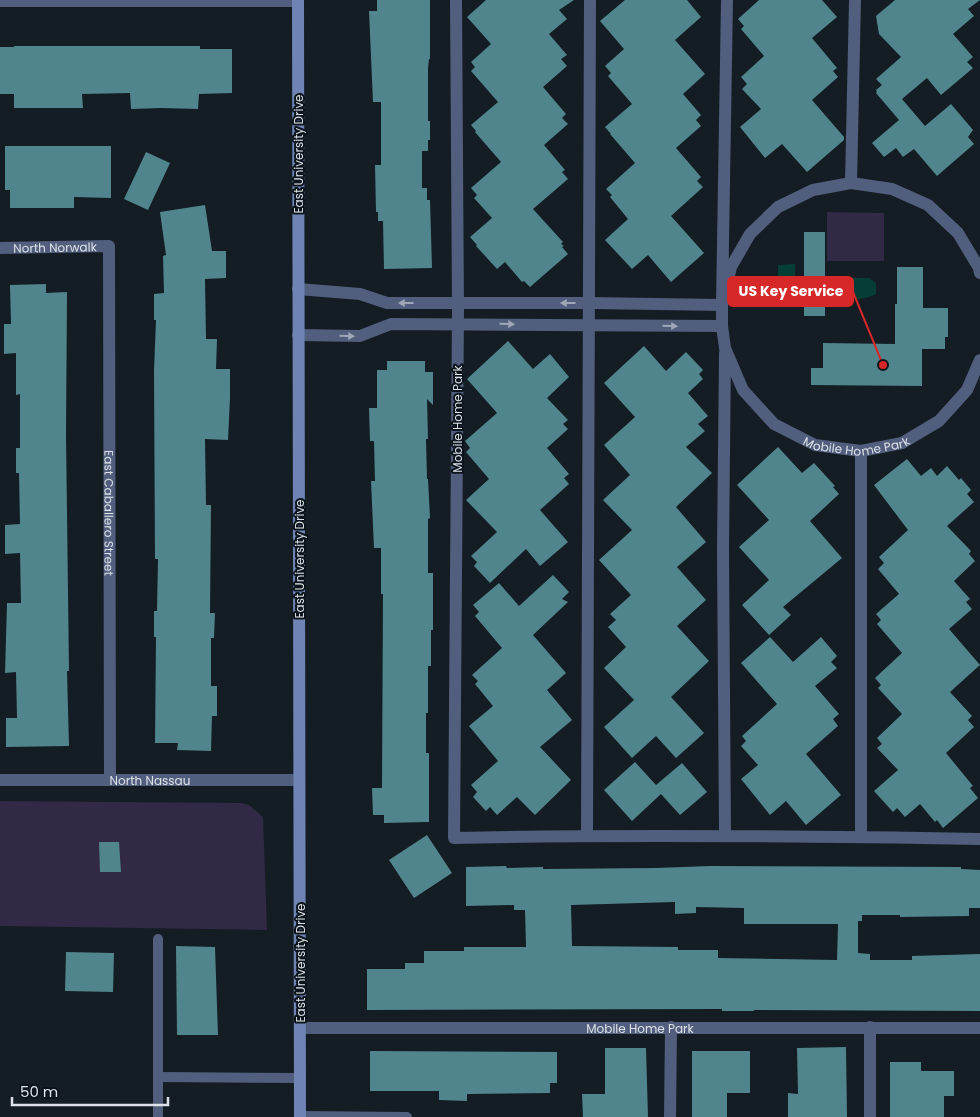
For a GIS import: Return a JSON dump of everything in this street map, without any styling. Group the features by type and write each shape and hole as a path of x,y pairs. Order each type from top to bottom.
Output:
{"main road":[{"name":"East University Drive","path":"298,1 300,1116"}],"street":[{"name":"Mobile Home Park","path":"456,0 457,324 454,838 587,835"},
{"path":"590,0 587,835 980,839"},
{"path":"298,289 360,294 387,303 722,305 727,0"},
{"path":"851,183 855,0"},
{"path":"0,1 298,1"},
{"name":"Mobile Home Park","path":"980,273 979,268 958,233 928,206 892,189 851,183 813,190 778,207 750,234 731,267 722,305 725,348 743,390 774,424 815,445 861,451 902,442 939,421 967,390 980,360"},
{"name":"North Norwalk","path":"0,248 109,246"},
{"name":"East Caballero Street","path":"109,246 110,780"},
{"path":"298,335 360,336 391,324 722,326"},
{"path":"725,348 723,540 725,835"},
{"path":"861,451 861,837"},
{"name":"North Nassau","path":"0,780 299,780"},
{"name":"Mobile Home Park","path":"300,1028 870,1026 980,1028"},
{"path":"870,1026 870,1117"},
{"path":"670,1117 671,1027"}],"lane":[{"path":"158,939 158,1117"},
{"path":"159,1078 300,1078"},
{"path":"300,1116 407,1117"}],"shaded area":[{"path":"827,212 884,213 884,261 827,261"},
{"path":"795,264 795,302 778,302 778,265"},
{"path":"838,278 869,278 876,283 876,294 870,297 852,299 828,293 828,283"},
{"path":"0,801 241,803 249,805 263,817 267,930 0,926"}],"building":[{"path":"377,0 430,0 428,121 430,121 430,140 428,140 428,151 422,151 422,188 427,188 427,200 430,200 432,268 384,269 383,221 378,221 378,212 376,212 375,165 381,165 381,102 373,102 369,11 377,11"},
{"path":"486,0 574,0 559,10 567,19 549,34 567,55 561,59 567,66 543,87 566,114 562,118 568,124 544,145 565,170 562,172 568,179 533,209 563,242 561,244 564,246 562,247 568,254 530,287 524,281 522,282 505,262 497,269 470,237 492,218 474,198 477,195 471,188 501,162 471,125 498,102 471,71 475,67 471,62 491,44 467,17"},
{"path":"625,0 687,0 701,17 675,40 705,74 683,94 701,115 696,120 701,126 676,148 701,177 697,181 703,187 671,216 704,253 671,282 648,255 632,269 605,240 628,219 610,197 612,195 606,189 635,163 605,127 632,104 608,76 611,73 605,66 624,49 600,21"},
{"path":"759,0 822,0 837,17 812,38 837,68 833,71 838,77 812,100 844,137 844,140 807,172 782,144 765,158 740,127 761,109 742,89 747,84 741,77 764,56 741,29 744,26 738,19"},
{"path":"895,0 980,0 968,9 974,16 953,34 973,57 967,62 973,68 941,95 927,78 902,99 925,126 951,104 973,130 968,137 974,144 937,176 914,149 903,157 896,148 884,157 872,143 899,120 876,93 876,90 882,85 876,79 901,57 879,34 876,16"},
{"path":"200,46 200,49 232,49 232,93 199,94 198,109 131,109 130,93 82,94 83,108 14,108 14,94 0,94 0,47"},
{"path":"5,146 111,146 111,198 74,197 74,208 10,208 10,190 5,190"},
{"path":"146,152 170,163 148,210 124,199"},
{"path":"205,205 212,251 226,251 226,278 205,279 206,339 217,339 216,369 230,369 228,440 205,439 206,505 211,505 210,613 215,613 214,638 211,638 211,686 217,686 217,716 212,716 211,751 177,750 178,743 155,743 156,637 154,637 154,611 157,611 158,559 155,559 154,371 156,320 154,320 154,294 164,293 163,256 166,255 160,212"},
{"path":"804,232 825,232 825,316 804,316"},
{"path":"897,267 923,267 923,308 948,308 948,337 945,337 945,349 922,349 922,386 811,385 811,368 823,368 823,343 895,344"},
{"path":"46,284 46,293 67,292 66,434 69,671 67,671 69,746 6,747 6,718 17,718 16,672 5,673 7,603 21,603 20,553 5,554 5,525 20,524 19,473 16,473 16,448 20,448 20,394 16,395 16,353 4,354 4,324 11,324 10,285"},
{"path":"508,341 533,369 550,354 569,377 547,398 568,420 563,424 568,429 547,448 569,474 564,478 569,484 540,510 568,542 540,566 526,549 490,583 474,566 477,562 471,556 497,532 466,500 489,479 466,452 470,448 465,441 497,413 467,379"},
{"path":"644,346 666,371 686,352 703,370 699,374 703,379 688,393 708,416 698,424 705,431 686,447 712,473 676,507 706,542 677,567 706,600 677,626 709,661 671,697 704,733 676,758 656,736 632,758 604,727 634,700 604,668 626,647 608,627 616,620 610,614 631,595 599,560 632,530 603,500 630,475 604,445 635,417 604,383"},
{"path":"387,361 425,361 425,372 433,372 433,405 427,399 428,439 426,439 430,518 428,519 428,573 433,573 433,630 431,630 431,666 428,666 428,713 426,713 426,753 429,753 429,822 384,823 384,815 373,815 372,788 382,788 383,594 381,594 381,548 374,548 371,481 375,481 374,441 370,441 369,408 377,408 377,370 387,370"},
{"path":"778,447 802,473 814,463 835,486 833,487 839,494 810,521 842,558 783,607 791,615 769,635 742,605 769,580 739,547 769,520 737,485"},
{"path":"907,459 921,476 931,468 937,476 947,466 971,490 967,494 974,502 947,526 971,551 969,554 975,561 954,581 970,599 966,602 972,609 949,629 980,665 950,692 972,716 968,720 974,727 946,753 973,786 970,788 978,798 943,828 937,820 935,822 920,804 905,817 897,808 893,812 874,791 898,770 877,748 882,744 877,738 902,714 878,688 881,685 875,678 902,653 877,624 881,620 876,614 899,594 878,569 884,563 879,557 908,530 874,485"},
{"path":"553,575 569,592 562,599 568,602 533,635 566,673 547,690 572,720 540,747 571,780 535,815 517,797 497,815 490,807 486,811 473,797 477,792 471,785 498,761 469,726 493,706 475,684 478,681 472,675 502,648 475,616 479,612 473,605 499,583 519,606"},
{"path":"770,637 793,662 821,637 837,656 831,662 837,668 815,686 839,714 833,719 838,726 806,754 841,795 806,825 786,801 770,815 741,779 758,765 741,746 746,741 742,736 777,704 741,663"},
{"path":"635,762 656,785 682,763 707,792 680,815 661,794 632,821 604,790"},
{"path":"427,835 452,873 414,898 389,860"},
{"path":"99,842 119,842 121,872 100,872"},
{"path":"506,866 507,868 543,867 543,869 710,866 961,867 961,869 980,870 980,908 969,908 969,916 900,917 900,915 862,915 862,921 858,921 858,953 870,954 870,960 912,960 912,956 980,954 980,1011 722,1011 722,1009 367,1010 367,969 405,969 405,963 424,963 424,951 464,951 464,947 526,947 525,910 514,910 514,905 466,906 466,867","holes":["675,902 675,914 696,913 696,907 744,908 744,924 838,924 837,960 718,958 718,950 678,950 678,947 572,946 571,905"]},
{"path":"176,946 215,947 218,1035 177,1035"},
{"path":"66,952 114,953 113,992 65,991"},
{"path":"846,1047 847,1117 788,1117 788,1093 798,1094 797,1048"},
{"path":"605,1048 646,1048 648,1117 583,1117 582,1094 605,1094"},
{"path":"370,1051 557,1052 557,1083 550,1083 550,1093 467,1094 467,1101 439,1100 439,1091 370,1091"},
{"path":"692,1051 750,1051 750,1093 727,1093 727,1117 692,1117"},
{"path":"890,1062 921,1062 921,1071 954,1071 954,1096 944,1096 944,1117 890,1117"}],"place":[{"name":"US Key Service","path":"883,365"}]}
